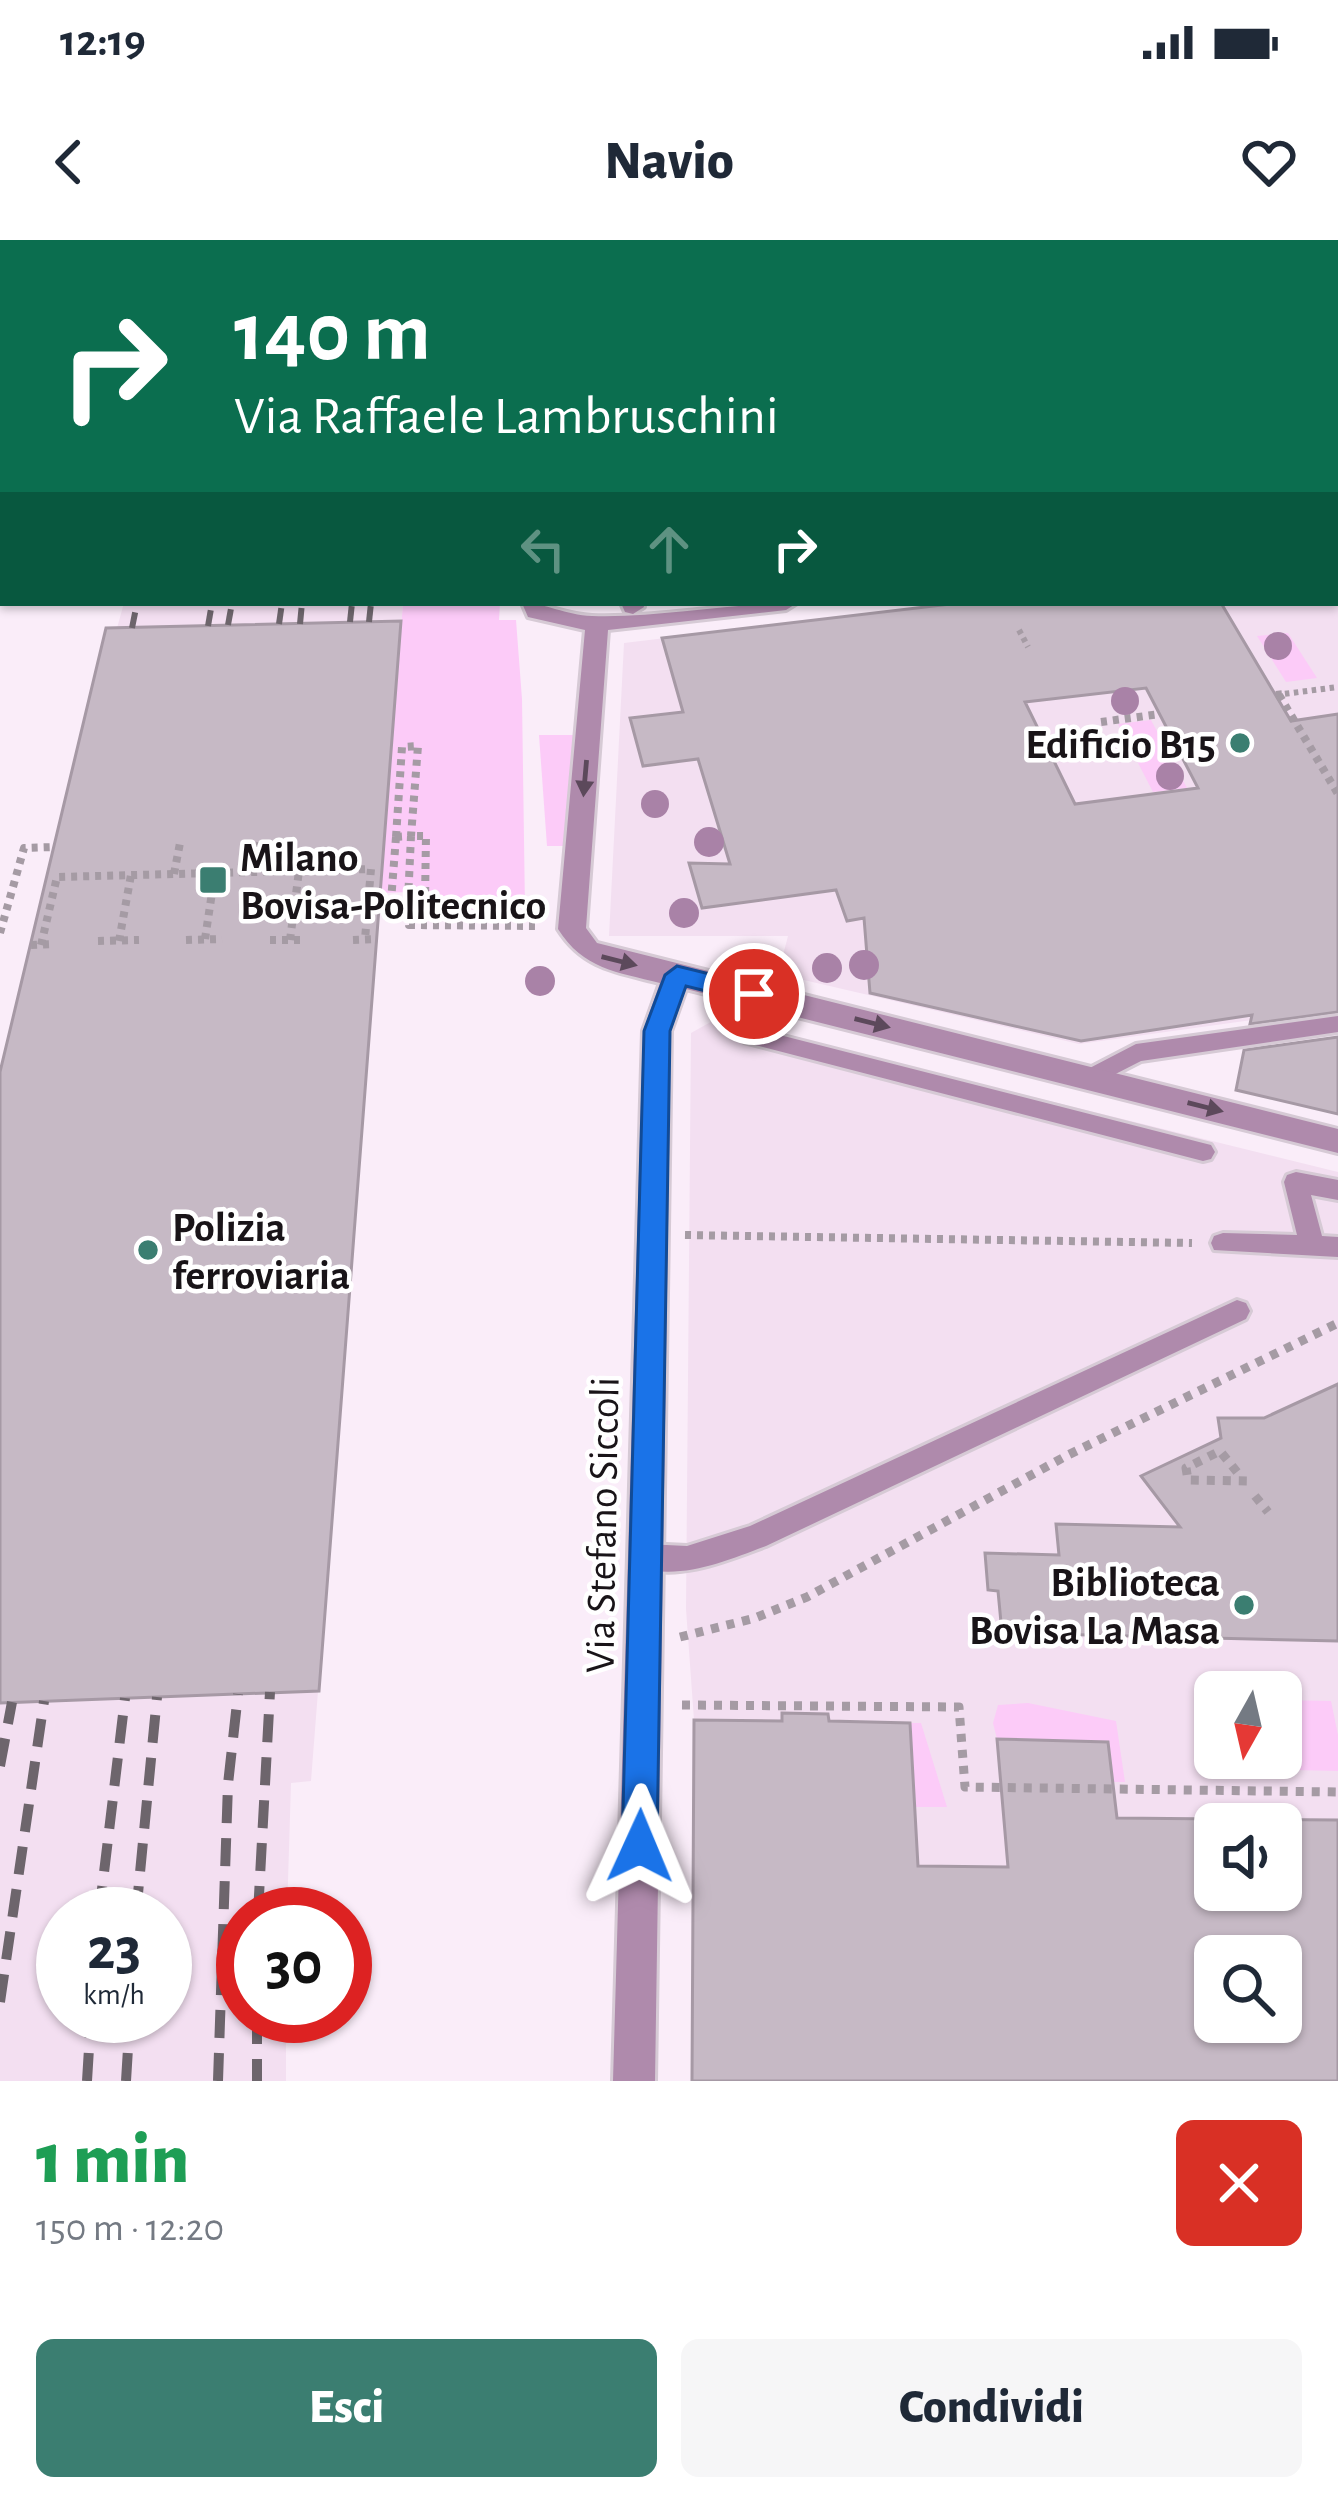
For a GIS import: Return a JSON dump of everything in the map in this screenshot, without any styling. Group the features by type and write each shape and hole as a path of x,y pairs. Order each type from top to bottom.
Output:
{"street":[{"path":"534,606 550,620 597,625 760,606"},
{"path":"597,625 572,929 587,950 602,958 1338,1141"},
{"name":"Via Stefano Siccoli","path":"634,2081 657,1031 677,975"}],"lane":[{"path":"1092,1077 1136,1053 1338,1024"},
{"path":"752,1036 1203,1152"},
{"path":"1031,1108 1037,1064"},
{"path":"1223,1243 1325,1247 1296,1182 1338,1190"},
{"path":"644,1557 687,1559 756,1537 1238,1311"}],"path":[{"path":"1019,630 1028,647"},
{"path":"1338,687 1277,695 1338,794"},
{"path":"1101,722 1160,714"},
{"path":"394,837 426,836 425,900 407,900 392,901 394,837 402,747 418,746 407,900 409,925 538,926"},
{"path":"256,872 260,841"},
{"path":"174,874 180,843"},
{"path":"0,933 25,848 54,847"},
{"path":"52,944 36,945 57,877 370,869 365,939"},
{"path":"290,940 299,871"},
{"path":"205,939 215,873"},
{"path":"119,941 131,875"},
{"path":"186,940 222,939"},
{"path":"353,940 377,939"},
{"path":"98,941 139,940"},
{"path":"270,940 305,940"},
{"path":"653,1235 1223,1243"},
{"path":"679,1637 755,1618 807,1597 1068,1455 1338,1323"},
{"path":"1214,1454 1186,1468 1188,1480 1248,1481 1188,1480 1186,1468 1220,1451 1237,1472"},
{"path":"1255,1496 1268,1513"},
{"path":"643,1705 959,1707 965,1787 1338,1792"}],"shaded area":[{"path":"123,606 403,606 311,1781 291,1783 288,1887 216,1887 216,2043 286,2043 286,2081 0,2081 0,1072 106,628 117,628"},
{"path":"403,606 500,606 499,620 516,620 525,909 438,910 438,891 380,893"},
{"path":"935,606 1338,606 1338,1008 1079,1044 778,974 788,936 609,936 624,643"},
{"path":"1288,633 1317,678 1286,682 1257,636"},
{"path":"1151,720 1187,788 1153,792 1118,724"},
{"path":"539,735 574,735 564,846 547,846"},
{"path":"716,1019 1338,1172 1338,2081 692,2081 694,1720 686,1609 691,1033"},
{"path":"1302,1700 1331,1701 1338,1771 1302,1770"},
{"path":"1028,1703 1116,1721 1125,1782 1113,1782 1107,1742 997,1739 993,1723 998,1705"},
{"path":"910,1723 921,1723 947,1807 916,1807"}],"building":[{"path":"934,606 1223,606 1291,721 1338,714 1338,1012 1250,1024 1252,1015 1081,1041 870,993 864,918 847,921 836,890 702,908 689,863 730,864 698,759 643,766 630,718 683,712 662,638","holes":["1146,688 1198,788 1075,804 1025,702"]},
{"path":"401,621 319,1691 0,1703 0,1072 106,628"},
{"path":"1338,1037 1338,1114 1236,1090 1244,1050"},
{"path":"1338,1384 1338,1641 1002,1633 998,1591 988,1590 985,1553 1059,1555 1056,1524 1180,1527 1141,1476 1221,1438 1218,1418 1264,1418"},
{"path":"782,1713 828,1714 829,1721 910,1723 918,1866 1008,1867 997,1739 1108,1742 1117,1818 1194,1819 1194,1911 1302,1911 1302,1820 1338,1820 1338,2081 692,2081 694,1720 782,1721"}],"railway":[{"path":"132,628 136,606"},
{"path":"208,626 211,606"},
{"path":"228,625 231,606"},
{"path":"279,624 282,606"},
{"path":"300,624 302,606"},
{"path":"350,622 352,606"},
{"path":"369,622 371,606"},
{"path":"259,1887 270,1692"},
{"path":"218,2081 228,1784 238,1694"},
{"path":"139,1887 157,1697"},
{"path":"102,1887 125,1698"},
{"path":"0,2002 44,1701"},
{"path":"0,1766 12,1702"},
{"path":"87,2081 89,2043"},
{"path":"126,2081 128,2043"},
{"path":"257,2043 257,2081"}],"place":[{"name":"Edificio B15","path":"1240,743"},
{"name":"Milano Bovisa-Politecnico","path":"213,880"},
{"name":"Polizia ferroviaria","path":"148,1250"},
{"name":"Biblioteca Bovisa La Masa","path":"1244,1605"}],"route":[{"path":"640,1846 657,1031 677,975 754,994"}]}
